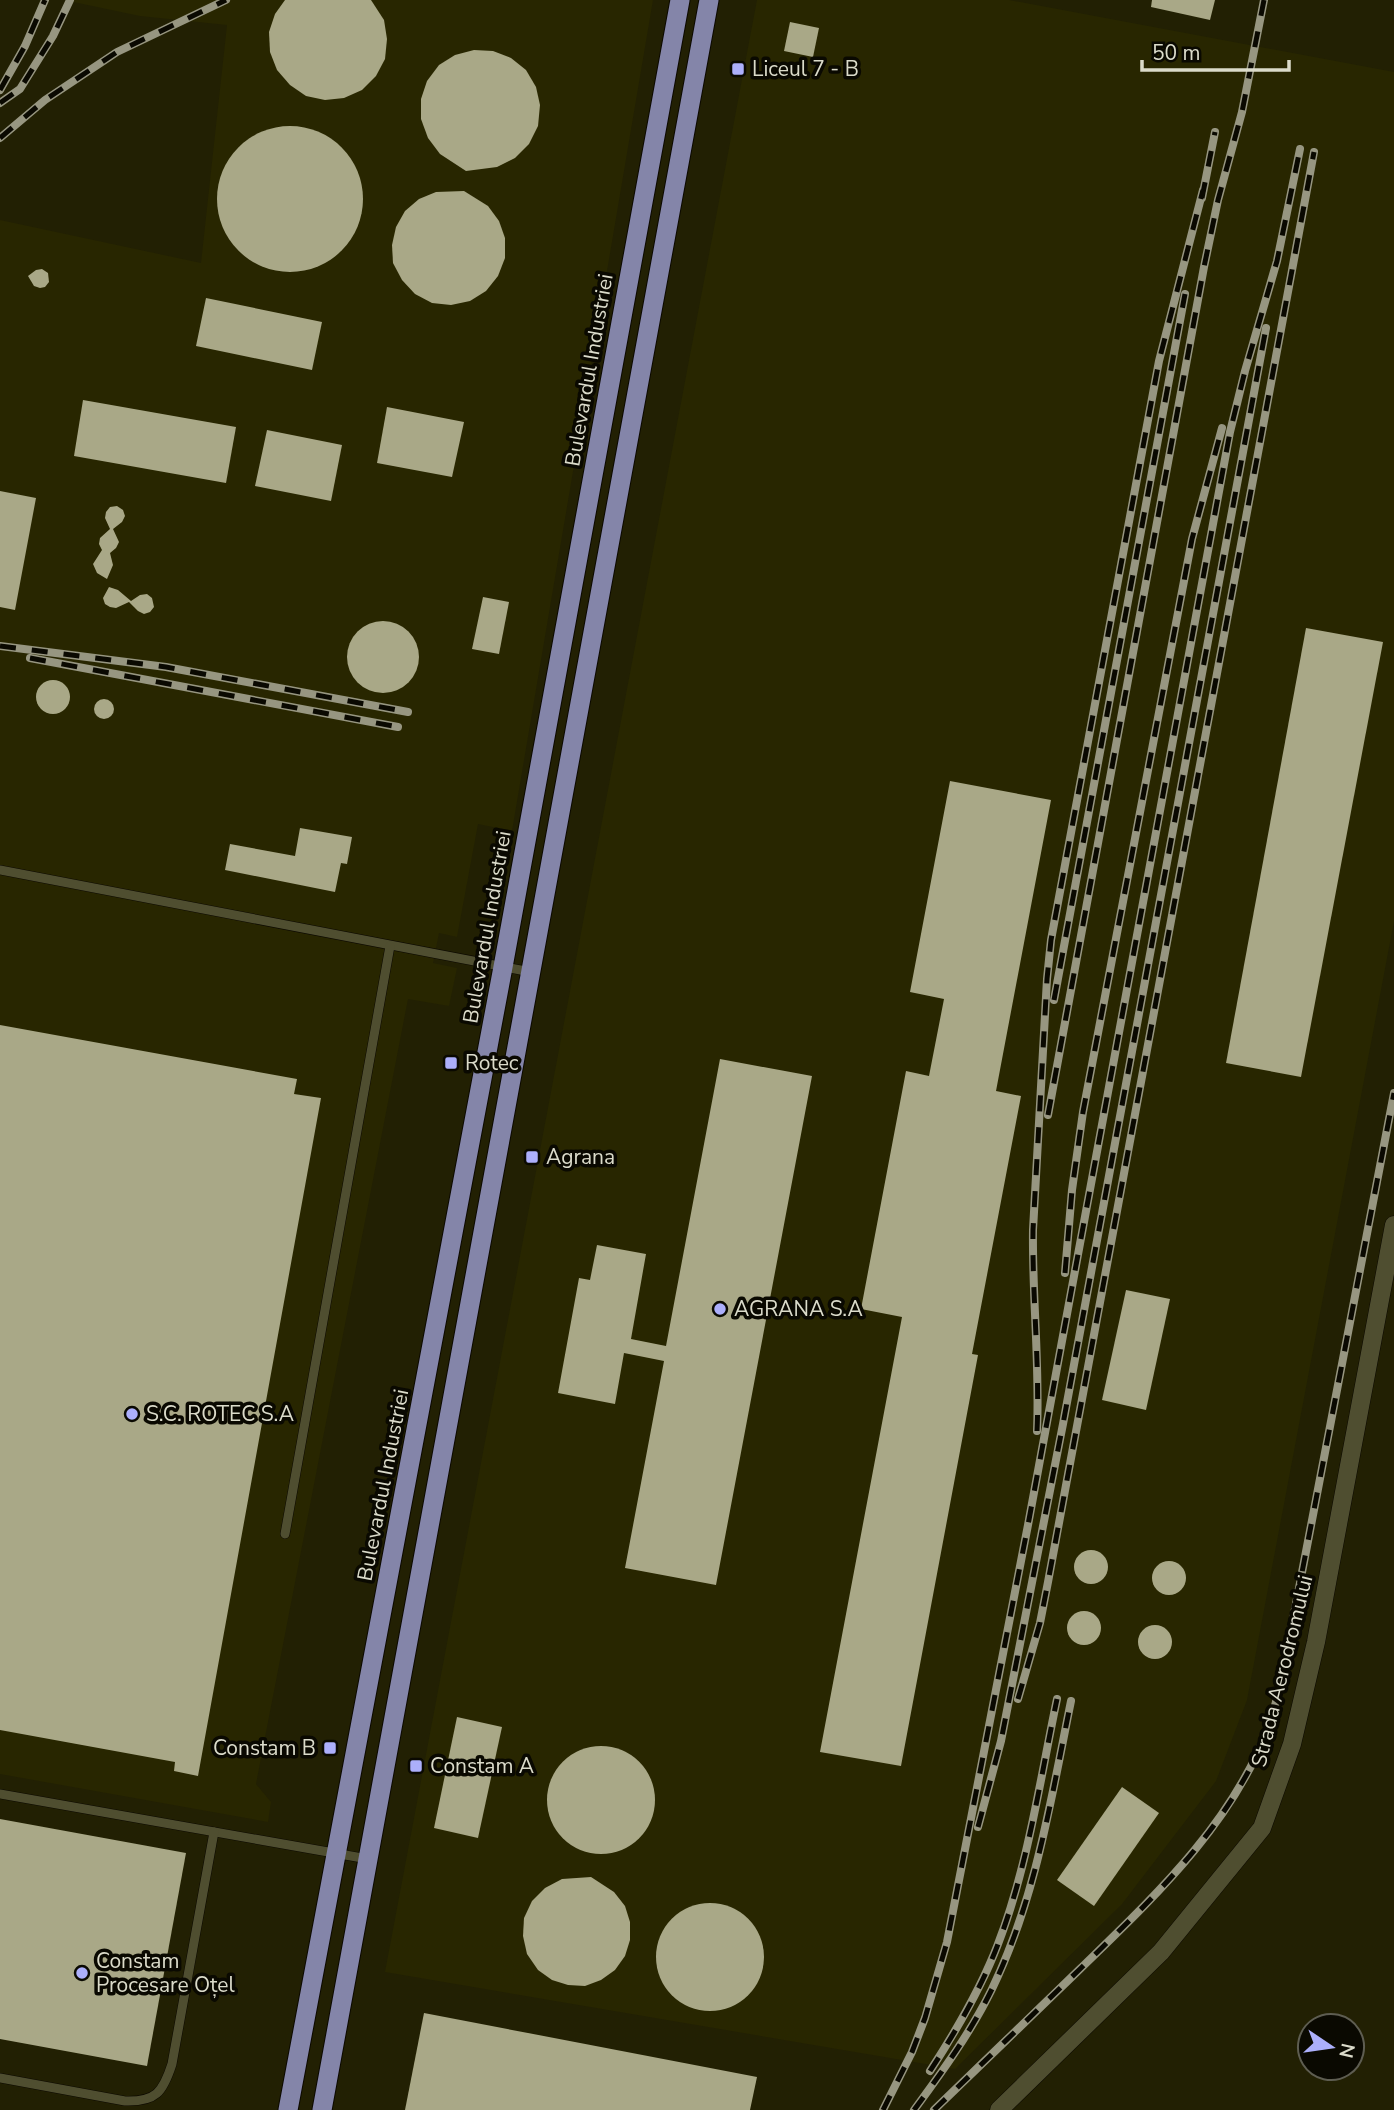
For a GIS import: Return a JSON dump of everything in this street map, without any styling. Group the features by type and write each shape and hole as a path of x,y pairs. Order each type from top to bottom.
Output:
{"main road":[{"name":"Bulevardul Industriei","path":"288,2110 338,1854 681,0"},
{"path":"322,2110 709,0"}],"street":[{"name":"Strada Aerodromului","path":"999,2110 1161,1952 1262,1828 1292,1744 1316,1642 1394,1225"}],"lane":[{"path":"0,870 531,972"},
{"path":"285,1534 390,946"},
{"path":"0,1794 369,1860"},
{"path":"0,2078 125,2101 140,2102 152,2098 160,2090 167,2080 172,2064 214,1832"}],"shaded area":[{"path":"64,0 653,0 512,831 478,824 457,937 439,933 433,963 457,968 449,1006 408,999 256,1784 271,1802 268,1822 0,1774 0,220 201,263 227,25 140,16"},
{"path":"757,0 1009,0 1394,72 1394,921 1247,1700 1216,1781 1122,1904 955,2069 385,1972"}],"building":[{"path":"285,0 371,0 384,20 387,39 385,59 376,76 362,90 344,98 325,100 306,96 290,85 277,70 270,52 269,32 275,14"},
{"path":"1152,0 1215,0 1210,20 1151,7"},
{"path":"790,22 819,28 813,57 784,51"},
{"path":"474,50 493,51 511,58 526,70 536,87 540,105 538,126 529,144 515,158 497,167 466,171 440,154 428,138 421,119 421,99 427,81 439,65 455,55"},
{"path":"290,126 318,132 341,148 357,171 363,199 357,227 341,250 318,266 290,272 262,266 239,250 223,227 217,199 223,171 239,148 262,132"},
{"path":"464,191 488,206 499,221 505,238 505,258 498,276 486,291 470,301 451,305 432,303 415,294 402,280 393,263 392,245 396,227 405,211 419,199 436,192"},
{"path":"42,269 48,273 49,282 40,288 34,286 28,276"},
{"path":"206,298 322,322 312,370 196,346"},
{"path":"83,400 236,427 226,483 74,456"},
{"path":"387,407 464,422 452,477 377,463"},
{"path":"267,430 342,445 331,501 255,486"},
{"path":"0,491 36,498 15,610 0,607"},
{"path":"117,506 123,510 125,516 113,529 119,542 110,553 113,565 107,579 97,573 93,564 102,550 100,538 110,529 105,518 106,512 110,507"},
{"path":"109,587 118,590 131,601 147,594 152,598 154,607 144,614 129,602 116,608 110,607 105,604 103,598"},
{"path":"483,597 509,602 499,654 472,649"},
{"path":"383,621 403,627 413,637 419,657 413,677 403,687 383,693 363,687 353,677 347,657 353,637 363,627"},
{"path":"1306,628 1383,642 1301,1077 1226,1063"},
{"path":"53,680 65,685 70,697 65,709 53,714 41,709 36,697 41,685"},
{"path":"104,699 111,702 114,709 111,716 104,719 97,716 94,709 97,702"},
{"path":"950,781 1051,800 996,1091 1021,1096 972,1354 978,1355 901,1766 820,1752 902,1317 861,1309 906,1071 929,1076 944,999 910,992"},
{"path":"300,828 352,837 347,864 341,863 335,892 225,870 230,844 295,856"},
{"name":"S.C. ROTEC S.A","path":"0,1025 297,1079 294,1094 321,1098 198,1776 174,1771 175,1762 0,1730"},
{"name":"AGRANA S.A","path":"720,1059 812,1076 716,1585 625,1568 664,1361 624,1353 615,1404 558,1393 579,1278 590,1280 597,1245 646,1254 631,1339 666,1346"},
{"path":"1126,1290 1170,1299 1146,1410 1102,1400"},
{"path":"1091,1550 1103,1555 1108,1567 1103,1579 1091,1584 1079,1579 1074,1567 1079,1555"},
{"path":"1169,1561 1181,1566 1186,1578 1181,1590 1169,1595 1157,1590 1152,1578 1157,1566"},
{"path":"1084,1611 1096,1616 1101,1628 1096,1640 1084,1645 1072,1640 1067,1628 1072,1616"},
{"path":"1155,1625 1167,1630 1172,1642 1167,1654 1155,1659 1143,1654 1138,1642 1143,1630"},
{"path":"457,1717 502,1727 478,1838 434,1828"},
{"path":"601,1746 622,1750 639,1762 651,1779 655,1800 651,1821 639,1838 622,1850 601,1854 580,1850 563,1838 551,1821 547,1800 551,1779 563,1762 580,1750"},
{"path":"1122,1787 1159,1813 1094,1906 1057,1880"},
{"name":"Constam Procesare Oțel","path":"0,1819 186,1853 147,2066 0,2039"},
{"path":"591,1877 614,1892 625,1906 630,1922 630,1940 625,1956 615,1970 601,1980 585,1986 568,1985 552,1980 538,1970 527,1954 523,1936 524,1918 532,1901 545,1888 562,1879"},
{"path":"710,1903 731,1907 748,1919 760,1936 764,1957 760,1978 748,1995 731,2007 710,2011 689,2007 672,1995 660,1978 656,1957 660,1936 672,1919 689,1907"},
{"path":"424,2013 757,2077 750,2110 405,2110"}],"railway":[{"path":"0,90 25,46 45,0"},
{"path":"0,103 20,89 53,36 70,0"},
{"path":"0,138 45,100 117,52 226,0"},
{"path":"1048,1115 1204,267 1218,200 1242,112 1264,0"},
{"path":"1202,198 1215,132"},
{"path":"883,2110 912,2052 925,2018 947,1942 1028,1525 1230,432 1277,261 1300,149"},
{"path":"1018,1699 1040,1623 1048,1582 1314,152"},
{"path":"1037,1431 1033,1230 1051,940 1159,361 1203,190"},
{"path":"1054,1000 1185,294"},
{"path":"978,1827 1001,1741 1063,1424 1266,328"},
{"path":"1065,1273 1072,1190 1083,1112 1192,539 1222,428"},
{"path":"0,646 166,667 408,712"},
{"path":"30,658 398,727"},
{"path":"934,2110 1163,1886 1214,1826 1255,1759 1270,1723 1285,1661 1394,1093"},
{"path":"930,2071 976,1993 1008,1914 1032,1823 1057,1699"},
{"path":"914,2110 975,2021 1007,1955 1041,1848 1071,1701"}],"place":[{"name":"Liceul 7 - B","path":"738,69"},
{"name":"Rotec","path":"451,1063"},
{"name":"Agrana","path":"532,1157"},
{"name":"AGRANA S.A","path":"720,1309"},
{"name":"S.C. ROTEC S.A","path":"132,1414"},
{"name":"Constam B","path":"330,1748"},
{"name":"Constam A","path":"416,1766"},
{"name":"Constam Procesare Oțel","path":"82,1973"}]}
